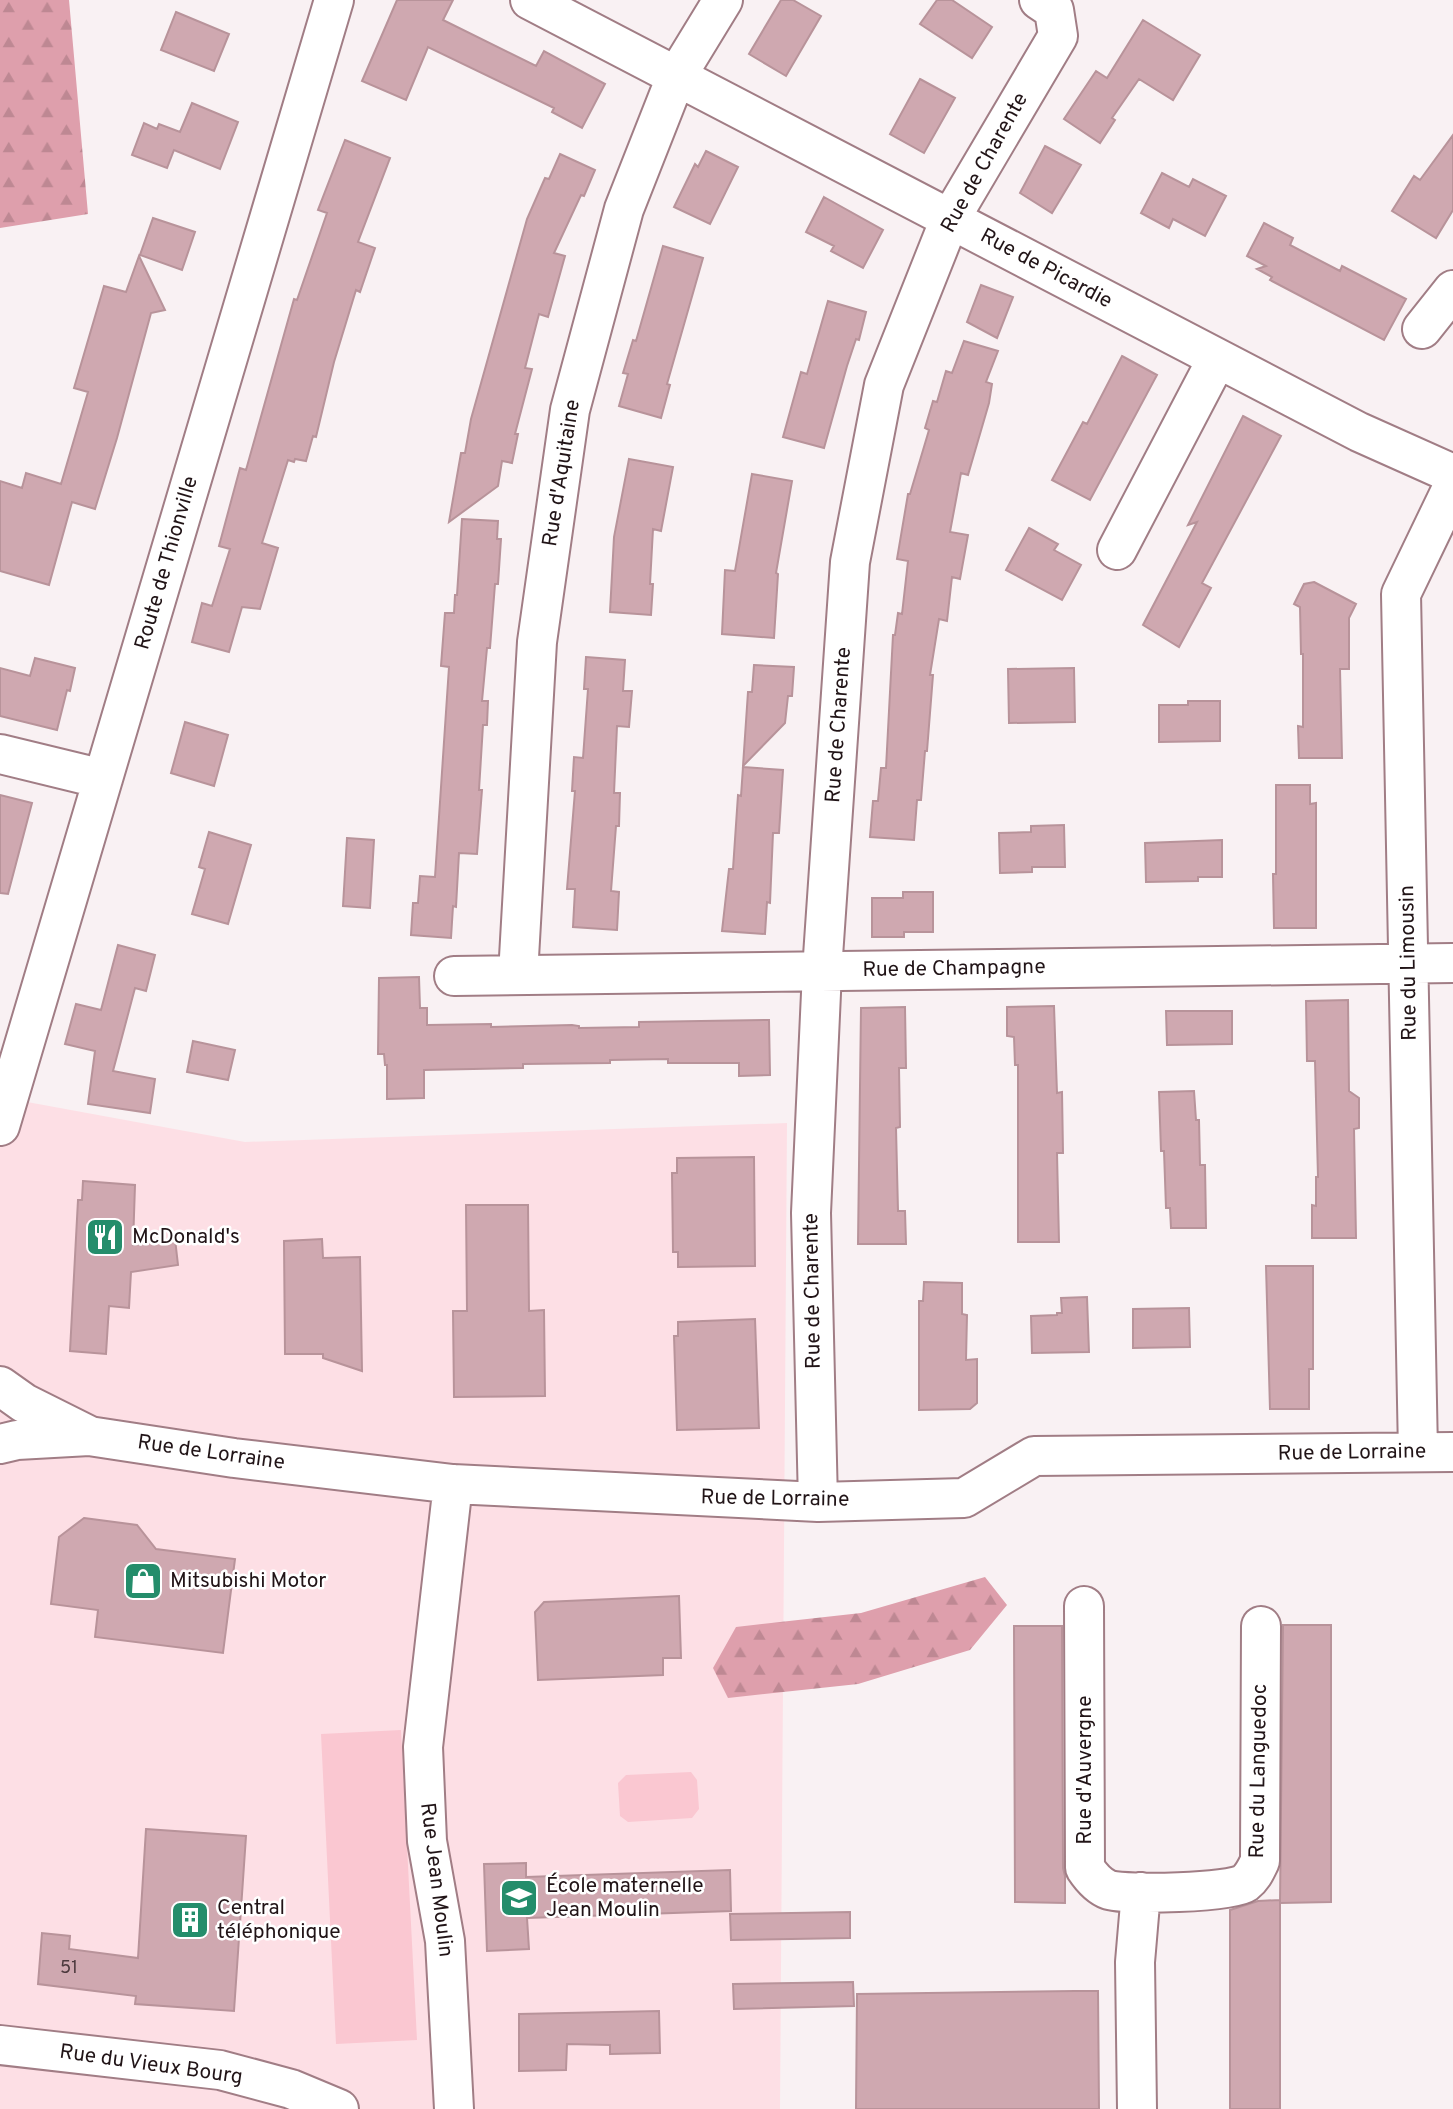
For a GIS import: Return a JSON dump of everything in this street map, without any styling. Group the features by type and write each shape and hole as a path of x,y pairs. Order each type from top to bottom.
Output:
{"street":[{"name":"Route de Thionville","path":"0,1126 334,0"},
{"name":"Rue de Picardie","path":"530,0 1359,432 1453,474"},
{"name":"Rue d'Aquitaine","path":"518,975 537,642 570,410 624,209 677,76 723,0"},
{"name":"Rue de Charente","path":"818,1502 811,1213 822,971 850,562 884,386 950,219 1058,36 1054,10 1039,0"},
{"path":"1422,329 1453,290"},
{"path":"1117,550 1217,359"},
{"name":"Rue du Limousin","path":"1435,1452 1409,964 1401,594 1453,486"},
{"path":"0,754 103,779"},
{"name":"Rue de Champagne","path":"454,976 1453,963"},
{"name":"Rue de Lorraine","path":"0,1386 24,1403 89,1436"},
{"path":"0,1392 0,1402"},
{"name":"Rue de Lorraine","path":"0,1444 17,1440 89,1436 234,1458 453,1485 818,1502 964,1498 1034,1456 1435,1452"},
{"name":"Rue Jean Moulin","path":"453,1485 423,1746 427,1841 445,1941 454,2109"},
{"name":"Rue d'Auvergne","path":"1084,1606 1085,1868 1092,1879 1108,1890 1141,1892"},
{"name":"Rue du Languedoc","path":"1141,1892 1226,1889 1243,1885 1254,1874 1260,1861 1261,1626"},
{"path":"1137,2109 1135,1962 1141,1892"},
{"name":"Rue du Vieux Bourg","path":"0,2045 220,2070 291,2090 340,2109"}],"shaded area":[{"path":"0,1097 245,1142 787,1123 780,2109 0,2109"},
{"path":"401,1730 417,2040 336,2044 321,1734"},
{"path":"691,1772 697,1780 699,1809 692,1818 628,1822 620,1816 618,1783 626,1775"}],"green space":[{"path":"0,0 69,0 88,214 0,228"},
{"path":"985,1577 1007,1605 970,1650 858,1684 728,1698 713,1668 736,1627 861,1613"}],"building":[{"path":"397,0 453,0 443,20 536,66 544,51 605,84 582,128 552,112 554,108 428,47 406,100 362,81"},
{"path":"781,0 793,0 821,16 786,76 749,54"},
{"path":"937,0 952,0 992,27 972,58 920,24"},
{"path":"176,12 229,34 214,71 161,50"},
{"path":"1143,20 1200,55 1173,100 1139,79 1112,118 1115,120 1100,143 1064,119 1096,71 1107,78"},
{"path":"920,79 955,98 924,153 890,134"},
{"path":"192,103 238,122 220,169 174,150 167,168 132,155 144,123 157,129 159,124 180,132"},
{"path":"1453,135 1453,210 1436,238 1392,211 1414,176 1420,180"},
{"path":"345,140 390,158 358,242 375,248 360,292 356,290 334,362 316,437 313,436 306,461 288,460 262,543 278,548 260,609 242,607 229,652 192,642 202,603 212,606 230,549 219,546 240,468 246,470 294,299 297,300 327,213 318,210"},
{"path":"1045,146 1081,165 1052,213 1020,193"},
{"path":"706,151 738,167 710,224 674,207 695,164 698,167"},
{"path":"560,154 595,170 554,253 565,256 548,317 539,314 525,368 532,369 515,434 518,434 512,463 502,461 498,486 449,522 461,453 465,453 471,419 527,219 545,178 549,179"},
{"path":"1162,173 1189,187 1193,179 1226,196 1205,236 1173,219 1169,228 1141,213"},
{"path":"824,197 883,230 863,268 831,251 834,246 806,232"},
{"path":"153,218 195,232 182,270 140,255"},
{"path":"1264,223 1293,238 1290,245 1340,271 1342,266 1406,299 1384,340 1270,280 1272,277 1257,269 1266,266 1247,256"},
{"path":"663,246 703,258 667,384 670,385 661,418 619,406 628,374 623,373 633,340 636,341"},
{"path":"139,256 165,310 151,313 95,509 72,502 49,585 0,571 0,481 22,488 26,473 61,484 88,392 74,388 104,286 126,292"},
{"path":"981,285 1013,297 997,338 967,322"},
{"path":"828,301 866,312 859,340 856,339 847,366 824,448 783,437 801,372 807,374"},
{"path":"964,341 998,351 986,382 992,384 989,403 968,475 961,473 950,532 968,535 960,579 952,577 947,621 939,619 930,675 933,675 927,751 921,800 917,800 914,840 870,837 873,801 878,801 881,768 886,768 893,635 898,613 902,614 908,561 897,559 908,494 929,430 925,428 933,401 937,402 946,371 952,373"},
{"path":"1122,356 1157,375 1090,500 1052,480 1083,422 1087,424"},
{"path":"1243,416 1281,436 1202,583 1211,588 1179,647 1143,625 1197,522 1188,525"},
{"path":"629,459 673,467 661,531 653,529 651,615 610,612 614,537"},
{"path":"752,474 792,481 776,573 774,638 722,634 725,570 735,571"},
{"path":"462,519 498,521 497,539 501,539 498,584 495,584 482,701 488,701 487,725 483,725 477,854 459,853 451,938 411,935 413,903 418,903 420,876 435,877 449,667 441,666 445,613 454,613 457,595"},
{"path":"1029,528 1058,544 1054,550 1081,565 1062,600 1006,570"},
{"path":"1314,582 1356,604 1349,618 1349,669 1340,669 1342,758 1299,758 1298,726 1303,727 1303,654 1300,607 1294,604 1304,584"},
{"path":"586,657 625,660 623,691 632,691 629,727 617,726 614,793 620,793 619,826 616,826 611,891 619,892 617,930 573,927 575,889 567,889 575,791 572,791 574,757 583,758 588,689 584,689"},
{"path":"35,658 75,668 57,730 0,716 0,668 30,676"},
{"path":"754,665 794,667 792,696 788,696 785,723 743,766 748,692 752,692"},
{"path":"1074,668 1075,722 1009,723 1008,669"},
{"path":"1188,701 1220,701 1220,741 1159,742 1159,705 1188,705"},
{"path":"185,722 228,735 214,786 171,773"},
{"path":"743,767 783,770 779,833 773,833 770,903 767,902 765,934 722,931 729,869 733,869 738,795 741,796"},
{"path":"1276,785 1310,785 1310,804 1316,803 1316,928 1274,928"},
{"path":"0,795 32,803 8,894 0,893"},
{"path":"1064,825 1065,867 1032,867 1032,872 1000,873 999,833 1031,832 1031,826"},
{"path":"209,832 251,845 228,924 192,914 205,869 199,867"},
{"path":"347,838 374,840 370,908 343,906"},
{"path":"1222,840 1222,877 1198,877 1198,881 1146,882 1145,843"},
{"path":"903,892 933,892 933,932 904,932 904,937 872,937 872,898 903,898"},
{"path":"118,945 155,955 146,991 135,988 113,1071 155,1079 150,1113 88,1104 95,1051 65,1044 76,1004 101,1010"},
{"path":"419,977 420,1008 427,1008 427,1025 572,1025 579,1028 639,1027 639,1022 769,1020 770,1075 739,1076 739,1063 668,1063 668,1059 523,1064 523,1068 424,1070 424,1098 387,1099 387,1065 384,1054 378,1054 379,978"},
{"path":"1348,1000 1349,1091 1359,1098 1359,1128 1354,1129 1356,1238 1312,1238 1312,1205 1316,1206 1318,1177 1315,1061 1307,1061 1306,1001"},
{"path":"1054,1006 1057,1093 1062,1092 1063,1153 1057,1153 1059,1242 1018,1242 1018,1065 1015,1065 1014,1037 1007,1036 1007,1007"},
{"path":"905,1007 906,1068 899,1068 900,1127 896,1128 898,1211 905,1211 906,1244 858,1244 861,1008"},
{"path":"1166,1011 1232,1011 1232,1044 1167,1045"},
{"path":"193,1041 235,1050 228,1080 187,1072"},
{"path":"1194,1091 1196,1120 1199,1120 1200,1165 1205,1165 1206,1228 1171,1228 1170,1208 1166,1208 1159,1092"},
{"path":"754,1157 755,1266 678,1267 678,1252 673,1252 672,1173 677,1173 677,1158"},
{"name":"McDonald's","path":"83,1181 135,1185 133,1245 175,1239 178,1265 131,1272 129,1308 109,1306 106,1354 70,1351 78,1200 82,1200"},
{"path":"466,1205 528,1205 529,1311 544,1310 545,1396 454,1397 453,1311 467,1311"},
{"path":"322,1239 323,1258 360,1257 362,1371 323,1358 323,1354 285,1354 284,1241"},
{"path":"1266,1266 1313,1266 1313,1369 1309,1369 1309,1409 1270,1409"},
{"path":"924,1282 962,1283 962,1314 967,1315 966,1360 977,1359 977,1403 970,1409 919,1410 919,1301 923,1301"},
{"path":"1087,1297 1089,1352 1032,1353 1031,1316 1062,1313 1061,1298"},
{"path":"1189,1308 1190,1347 1133,1348 1133,1309"},
{"path":"755,1319 759,1428 677,1430 674,1336 678,1336 678,1322"},
{"name":"Mitsubishi Motor","path":"84,1518 137,1525 156,1549 235,1559 223,1653 95,1637 98,1610 51,1604 59,1537"},
{"path":"679,1596 681,1658 663,1658 663,1675 538,1680 535,1612 544,1602"},
{"path":"1283,1625 1331,1625 1331,1902 1280,1903"},
{"path":"1014,1626 1062,1626 1065,1903 1015,1902"},
{"name":"Central téléphonique","path":"146,1829 246,1836 234,2011 135,2004 136,1996 38,1984 42,1933 70,1936 69,1949 138,1958"},
{"path":"526,1863 526,1877 730,1870 731,1911 527,1918 529,1949 487,1951 484,1864"},
{"path":"1280,1900 1280,2109 1230,2109 1230,1910 1258,1901"},
{"path":"850,1912 850,1938 731,1940 730,1914"},
{"path":"853,1982 854,2006 734,2009 733,1984"},
{"path":"1098,1991 1099,2109 856,2109 857,1994"},
{"path":"659,2011 660,2053 610,2054 610,2045 567,2044 566,2070 519,2071 519,2014"}],"place":[{"name":"McDonald's","path":"105,1237"},
{"name":"Mitsubishi Motor","path":"143,1581"},
{"name":"École maternelle Jean Moulin","path":"519,1898"},
{"name":"Central téléphonique","path":"190,1920"}]}
